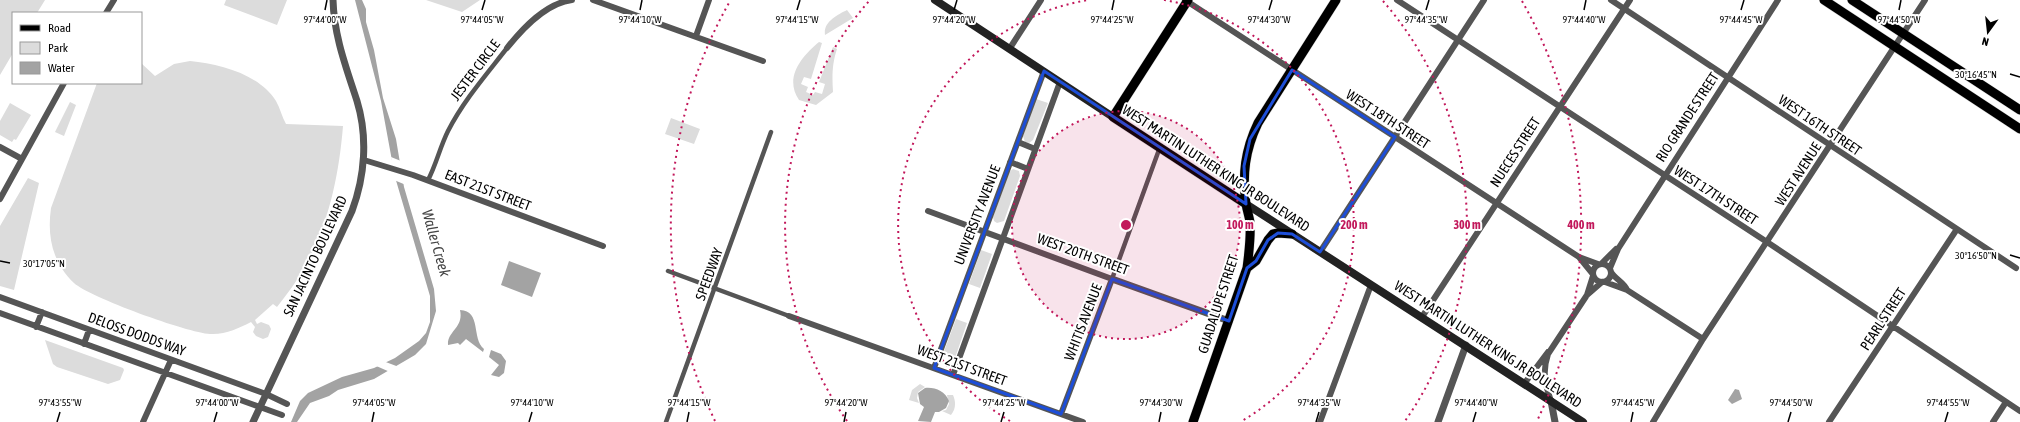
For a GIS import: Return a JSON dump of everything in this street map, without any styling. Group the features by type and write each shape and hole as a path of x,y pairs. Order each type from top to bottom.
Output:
{"main road":[{"name":"WEST MARTIN LUTHER KING JR BOULEVARD","path":"936,0 1246,204 1583,422"},
{"name":"GUADALUPE STREET","path":"1193,422 1247,268 1250,244 1250,221 1246,204 1244,166 1250,139 1258,123 1336,0"},
{"path":"1824,0 2020,129"},
{"path":"1852,0 2020,110"},
{"path":"1113,117 1187,1"},
{"path":"1247,268 1256,261 1273,234 1278,232 1292,234"}],"street":[{"path":"107,12 114,0"},
{"name":"SAN JACINTO BOULEVARD","path":"253,422 352,211 360,187 364,160 360,114 338,41 332,0"},
{"name":"JESTER CIRCLE","path":"428,180 448,132 468,96 522,31 542,13 559,3 572,0"},
{"path":"593,0 763,61"},
{"path":"696,36 709,0"},
{"path":"1010,48 1041,0"},
{"name":"WEST 17TH STREET","path":"1398,0 1767,242 2020,411"},
{"path":"1320,252 1484,0"},
{"name":"WEST 16TH STREET","path":"1611,0 2016,268"},
{"name":"NUECES STREET","path":"1422,317 1630,0"},
{"name":"RIO GRANDE STREET","path":"1611,270 1618,249 1778,0"},
{"name":"WEST AVENUE","path":"1652,422 1703,339 1925,0"},
{"name":"WEST 18TH STREET","path":"1187,1 1579,257 1600,263"},
{"name":"UNIVERSITY AVENUE","path":"934,368 983,232 1044,71"},
{"path":"953,375 1060,82"},
{"path":"0,199 63,84"},
{"name":"SPEEDWAY","path":"666,422 771,132"},
{"path":"1018,142 1035,149"},
{"path":"0,147 22,159"},
{"name":"WHITIS AVENUE","path":"1061,414 1160,147"},
{"name":"EAST 21ST STREET","path":"364,160 406,172 603,246"},
{"path":"1010,162 1028,169"},
{"name":"WEST 20TH STREET","path":"928,211 1229,321"},
{"name":"PEARL STREET","path":"1829,422 1957,229"},
{"name":"RIO GRANDE STREET","path":"1600,263 1618,249"},
{"name":"WEST 18TH STREET","path":"1579,257 1593,274"},
{"path":"1587,295 1594,268 1600,263 1607,264 1615,278 1626,286 1627,290"},
{"path":"1524,384 1552,347 1587,295 1609,279 1611,270"},
{"path":"668,271 789,316"},
{"path":"1593,274 1598,281 1627,290 1703,339"},
{"path":"1320,422 1371,285"},
{"name":"DELOSS DODDS WAY","path":"0,297 266,394 287,404"},
{"path":"36,327 42,312"},
{"name":"DELOSS DODDS WAY","path":"0,313 259,408 282,415"},
{"name":"WEST 21ST STREET","path":"789,316 1083,422"},
{"path":"84,344 89,330"},
{"path":"1438,422 1466,345"},
{"path":"1552,347 1546,362 1544,382 1551,401 1555,422"},
{"path":"143,422 166,374 171,360"},
{"path":"1993,422 2006,402"}],"highlighted area":[{"path":"1292,70 1395,137 1320,252 1292,234 1278,233 1268,240 1256,261 1247,268 1229,321 1112,279 1061,414 934,368 1044,71 1246,204 1244,166 1250,139"}],"green space":[{"path":"0,0 45,0 38,12 12,12 12,55 0,75"},
{"path":"226,0 287,0 277,25 224,5"},
{"path":"426,0 480,0 462,12"},
{"path":"847,10 853,18 825,35 826,26 828,23"},
{"path":"819,42 822,43 811,79 804,77 801,84 808,87 806,92 813,95 815,92 822,94 825,84 819,82 833,47 837,49 833,70 833,92 816,105 799,100 793,84 794,76 801,61"},
{"path":"190,61 202,62 226,68 249,77 269,92 276,101 286,124 343,126 336,181 327,216 305,267 295,282 277,307 273,304 255,320 257,324 261,322 269,325 271,329 268,337 263,339 256,336 253,332 255,327 251,322 237,329 210,334 182,328 98,297 74,283 61,266 53,248 50,229 51,208 97,84 142,84 142,64 155,76 174,64"},
{"path":"1036,99 1048,103 1033,140 1029,143 1025,142 1023,136"},
{"path":"70,102 76,105 64,136 55,132"},
{"path":"10,103 31,115 16,140 14,139 12,142 0,135 0,121"},
{"path":"671,118 700,129 694,144 665,134"},
{"path":"1013,169 1019,171 1020,176 1004,221 997,223 994,221 993,217 1009,172"},
{"path":"28,178 39,183 14,290 0,286 0,226"},
{"path":"981,250 992,254 980,288 969,284"},
{"path":"956,319 967,323 955,358 943,354"},
{"path":"45,340 123,368 124,370 120,380 108,384 57,367 53,364"},
{"path":"920,384 925,387 918,392 917,398 919,403 909,400 912,390"},
{"path":"947,395 953,395 955,400 955,408 951,415 942,411 946,410 949,404"}],"water":[{"path":"355,0 362,0 366,9 366,22 374,50 383,98 396,139 404,187 434,289 436,311 426,344 415,355 374,379 338,390 329,396 310,403 297,422 291,422 300,401 308,393 342,377 374,368 395,358 419,341 426,333 430,322 430,296 395,177 381,101"},
{"path":"509,261 541,273 532,297 501,285"},
{"path":"460,310 467,312 474,320 480,344 484,349 483,352 466,339 460,345 458,343 448,345 450,336 460,321"},
{"path":"491,350 501,354 506,361 504,373 499,377 491,375 499,365 489,357"},
{"path":"925,388 939,390 949,401 946,408 939,412 935,412 931,422 918,421 924,407 920,404 918,393"},
{"path":"1735,389 1739,390 1742,399 1732,404 1728,400"}],"pier":[{"path":"391,157 401,161 406,185 394,180"},
{"path":"383,361 399,367 390,372 374,365"}],"water label":[{"name":"Waller Creek","path":"436,243"}]}
